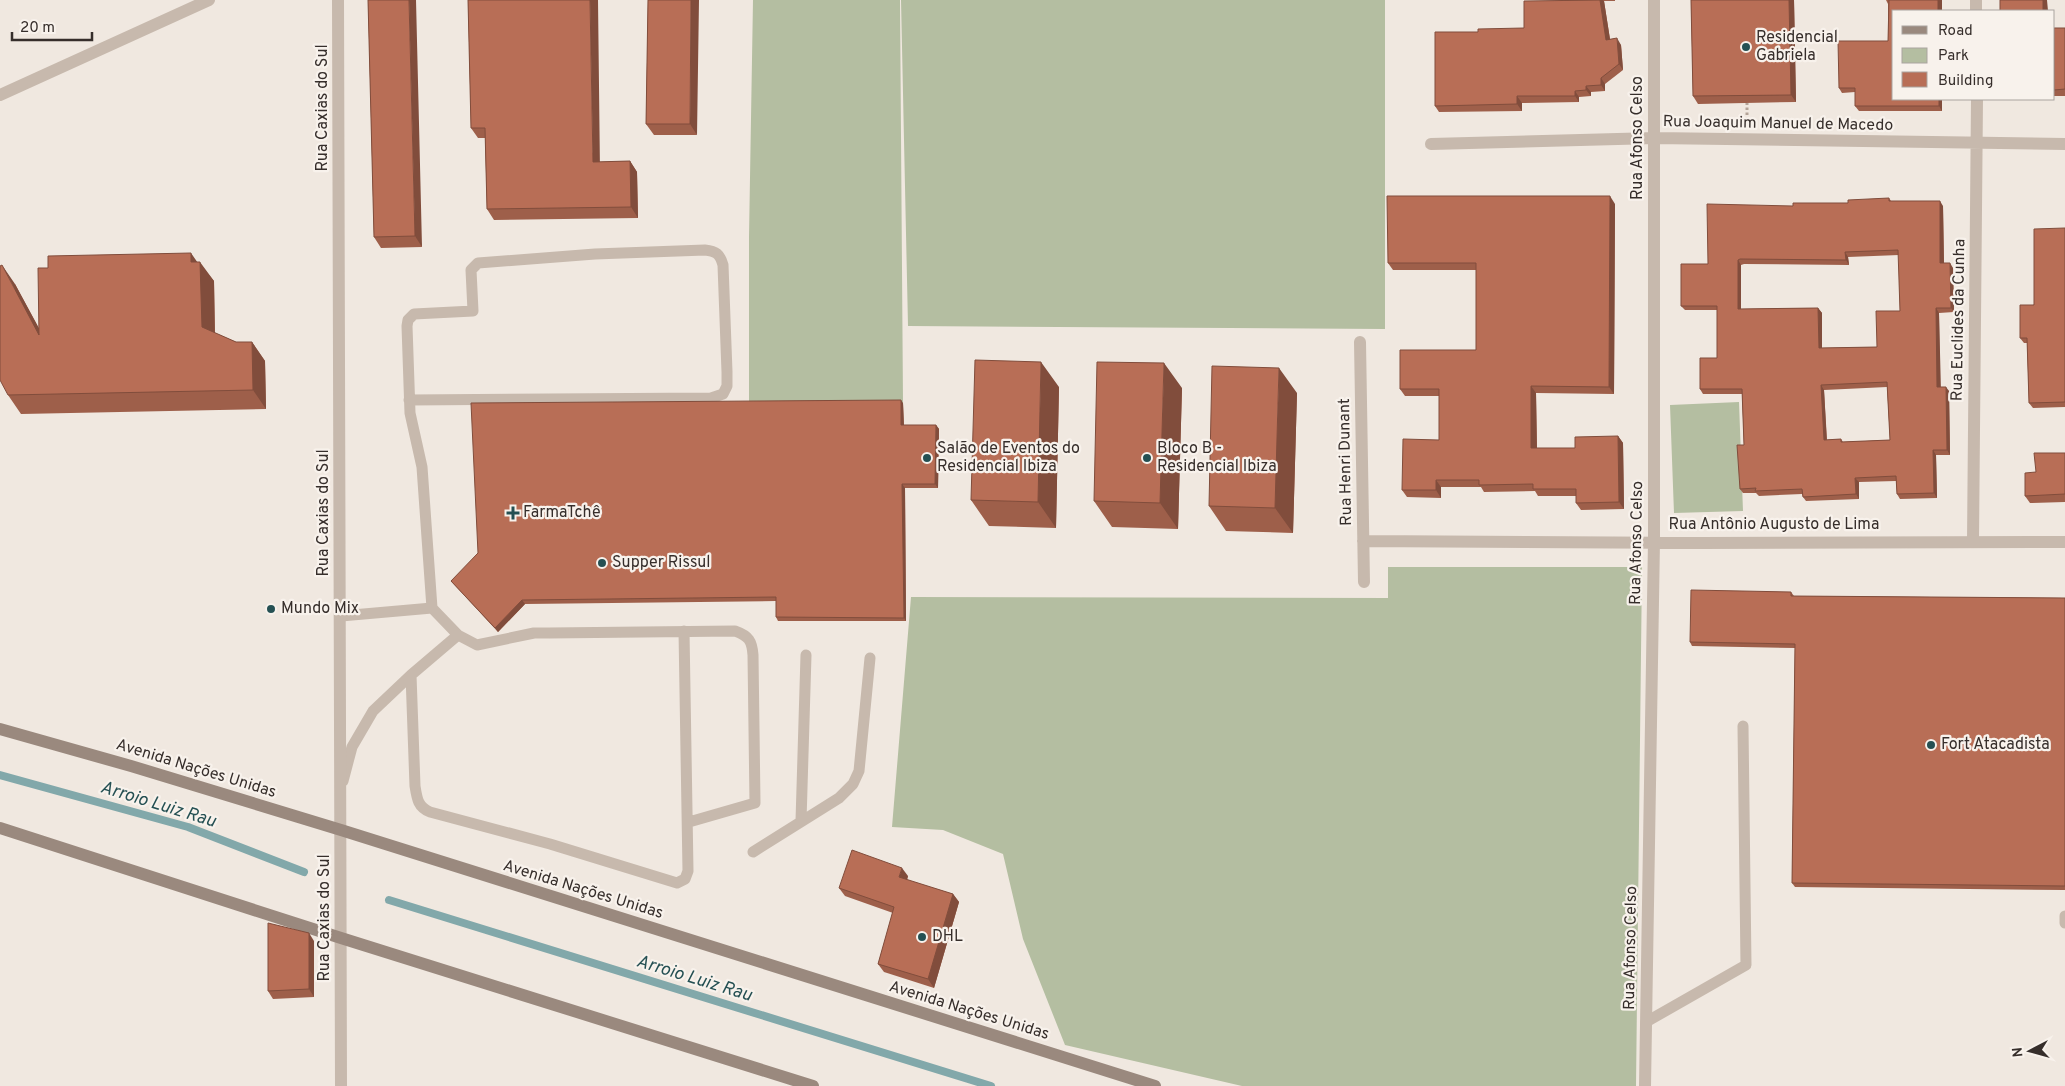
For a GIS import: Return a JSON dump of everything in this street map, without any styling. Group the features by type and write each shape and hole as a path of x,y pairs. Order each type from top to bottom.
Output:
{"main road":[{"name":"Avenida Nações Unidas","path":"0,729 131,766 341,830 1154,1086"},
{"path":"0,828 341,938 813,1086"}],"street":[{"path":"0,95 209,0"},
{"name":"Rua Caxias do Sul","path":"338,0 341,1086"},
{"name":"Rua Afonso Celso","path":"1645,1086 1654,541 1654,0"},
{"name":"Rua Euclides da Cunha","path":"1973,541 1977,100"},
{"name":"Rua Joaquim Manuel de Macedo","path":"1431,144 1655,138 2065,144"},
{"name":"Rua Henri Dunant","path":"1360,342 1364,582"},
{"name":"Rua Antônio Augusto de Lima","path":"1363,541 1654,541 1710,543 2065,542"}],"lane":[{"path":"409,400 711,398 722,394 727,386 727,372 723,265 721,257 711,250 696,250 586,254 474,264 471,270 472,311 419,313 411,316 408,320 409,400 410,413 422,467 432,608 458,635 477,645 534,634 736,631 750,639 753,655 755,803 688,822"},
{"path":"340,616 432,608"},
{"path":"411,675 415,786 417,799 422,809 550,844 677,883 685,879 688,871 684,631"},
{"path":"341,787 352,747 373,711 411,675 458,635"},
{"path":"801,822 806,655"},
{"path":"753,852 839,798 854,784 859,771 870,658"},
{"path":"1646,1022 1746,964 1744,726"},
{"path":"2065,916 2065,923"}],"green space":[{"path":"753,0 900,0 903,403 749,405 749,237"},
{"path":"901,0 1385,0 1385,329 908,326"},
{"path":"1739,402 1743,511 1674,513 1670,405"},
{"path":"1388,567 1642,567 1636,1086 1242,1086 1065,1045 1023,939 1003,854 943,830 892,827 911,597 1388,598"}],"building":[{"path":"368,0 409,0 415,236 374,237"},
{"path":"468,0 590,0 593,162 630,161 631,207 487,209 485,128 471,128"},
{"path":"648,0 691,0 690,124 646,124"},
{"path":"1600,0 1606,40 1617,38 1619,64 1601,78 1601,85 1586,86 1586,90 1575,91 1575,96 1517,96 1517,104 1435,106 1435,32 1478,32 1478,29 1524,28 1524,1"},
{"name":"Residencial Gabriela","path":"1691,0 1789,0 1791,95 1693,96"},
{"path":"1889,0 1938,0 1938,10 1892,10 1892,100 1939,100 1939,106 1855,106 1855,88 1839,88 1838,41 1888,41"},
{"path":"2000,0 2043,0 2043,10 2000,10"},
{"path":"2055,28 2065,28 2065,89 2055,90"},
{"path":"1387,196 1610,196 1609,387 1531,386 1531,448 1575,448 1575,437 1618,436 1619,502 1576,503 1576,489 1533,489 1533,484 1479,485 1479,480 1436,480 1436,490 1402,490 1403,439 1439,440 1439,389 1400,389 1400,350 1476,350 1476,263 1388,263"},
{"path":"1889,198 1889,201 1940,201 1940,263 1950,263 1951,308 1936,308 1937,387 1946,387 1947,450 1933,450 1934,493 1897,494 1896,476 1855,478 1856,494 1803,497 1802,489 1755,491 1756,488 1740,489 1737,445 1744,445 1742,389 1700,389 1700,358 1717,358 1717,306 1681,306 1681,264 1708,264 1707,204 1793,206 1793,203 1848,203 1848,200","holes":["1898,250 1900,311 1876,311 1877,347 1819,348 1818,308 1738,309 1738,260 1740,259 1846,260 1845,252","1887,382 1890,440 1841,442 1841,439 1824,440 1821,385"]},
{"path":"2065,228 2065,402 2029,403 2027,338 2020,338 2020,305 2034,305 2034,229"},
{"path":"191,253 191,262 200,262 202,327 236,342 252,342 253,390 8,395 0,380 0,266 2,265 39,335 38,268 48,268 48,256"},
{"path":"975,360 1041,362 1038,502 971,500"},
{"path":"1097,362 1164,363 1160,503 1094,501"},
{"path":"1212,366 1279,368 1275,508 1209,506"},
{"path":"901,400 901,425 936,425 935,484 902,484 904,618 776,617 776,597 522,600 495,628 451,581 478,553 471,403"},
{"path":"2034,453 2065,453 2065,494 2025,496 2025,473 2036,472"},
{"name":"Fort Atacadista","path":"1691,590 1791,592 1791,596 2065,598 2065,886 1792,883 1795,644 1690,642"},
{"path":"852,850 902,868 899,877 953,894 928,979 878,964 894,907 839,888"},
{"path":"268,923 309,933 309,989 268,991"}],"waterway":[{"name":"Arroio Luiz Rau","path":"0,775 188,827 304,872"},
{"name":"Arroio Luiz Rau","path":"389,900 991,1086"}],"place":[{"name":"Residencial Gabriela","path":"1746,47"},
{"name":"Salão de Eventos do Residencial Ibiza","path":"927,458"},
{"name":"Bloco B - Residencial Ibiza","path":"1147,458"},
{"name":"FarmaTchê","path":"513,513"},
{"name":"Supper Rissul","path":"602,563"},
{"name":"Mundo Mix","path":"271,609"},
{"name":"Fort Atacadista","path":"1931,745"},
{"name":"DHL","path":"922,937"}]}
